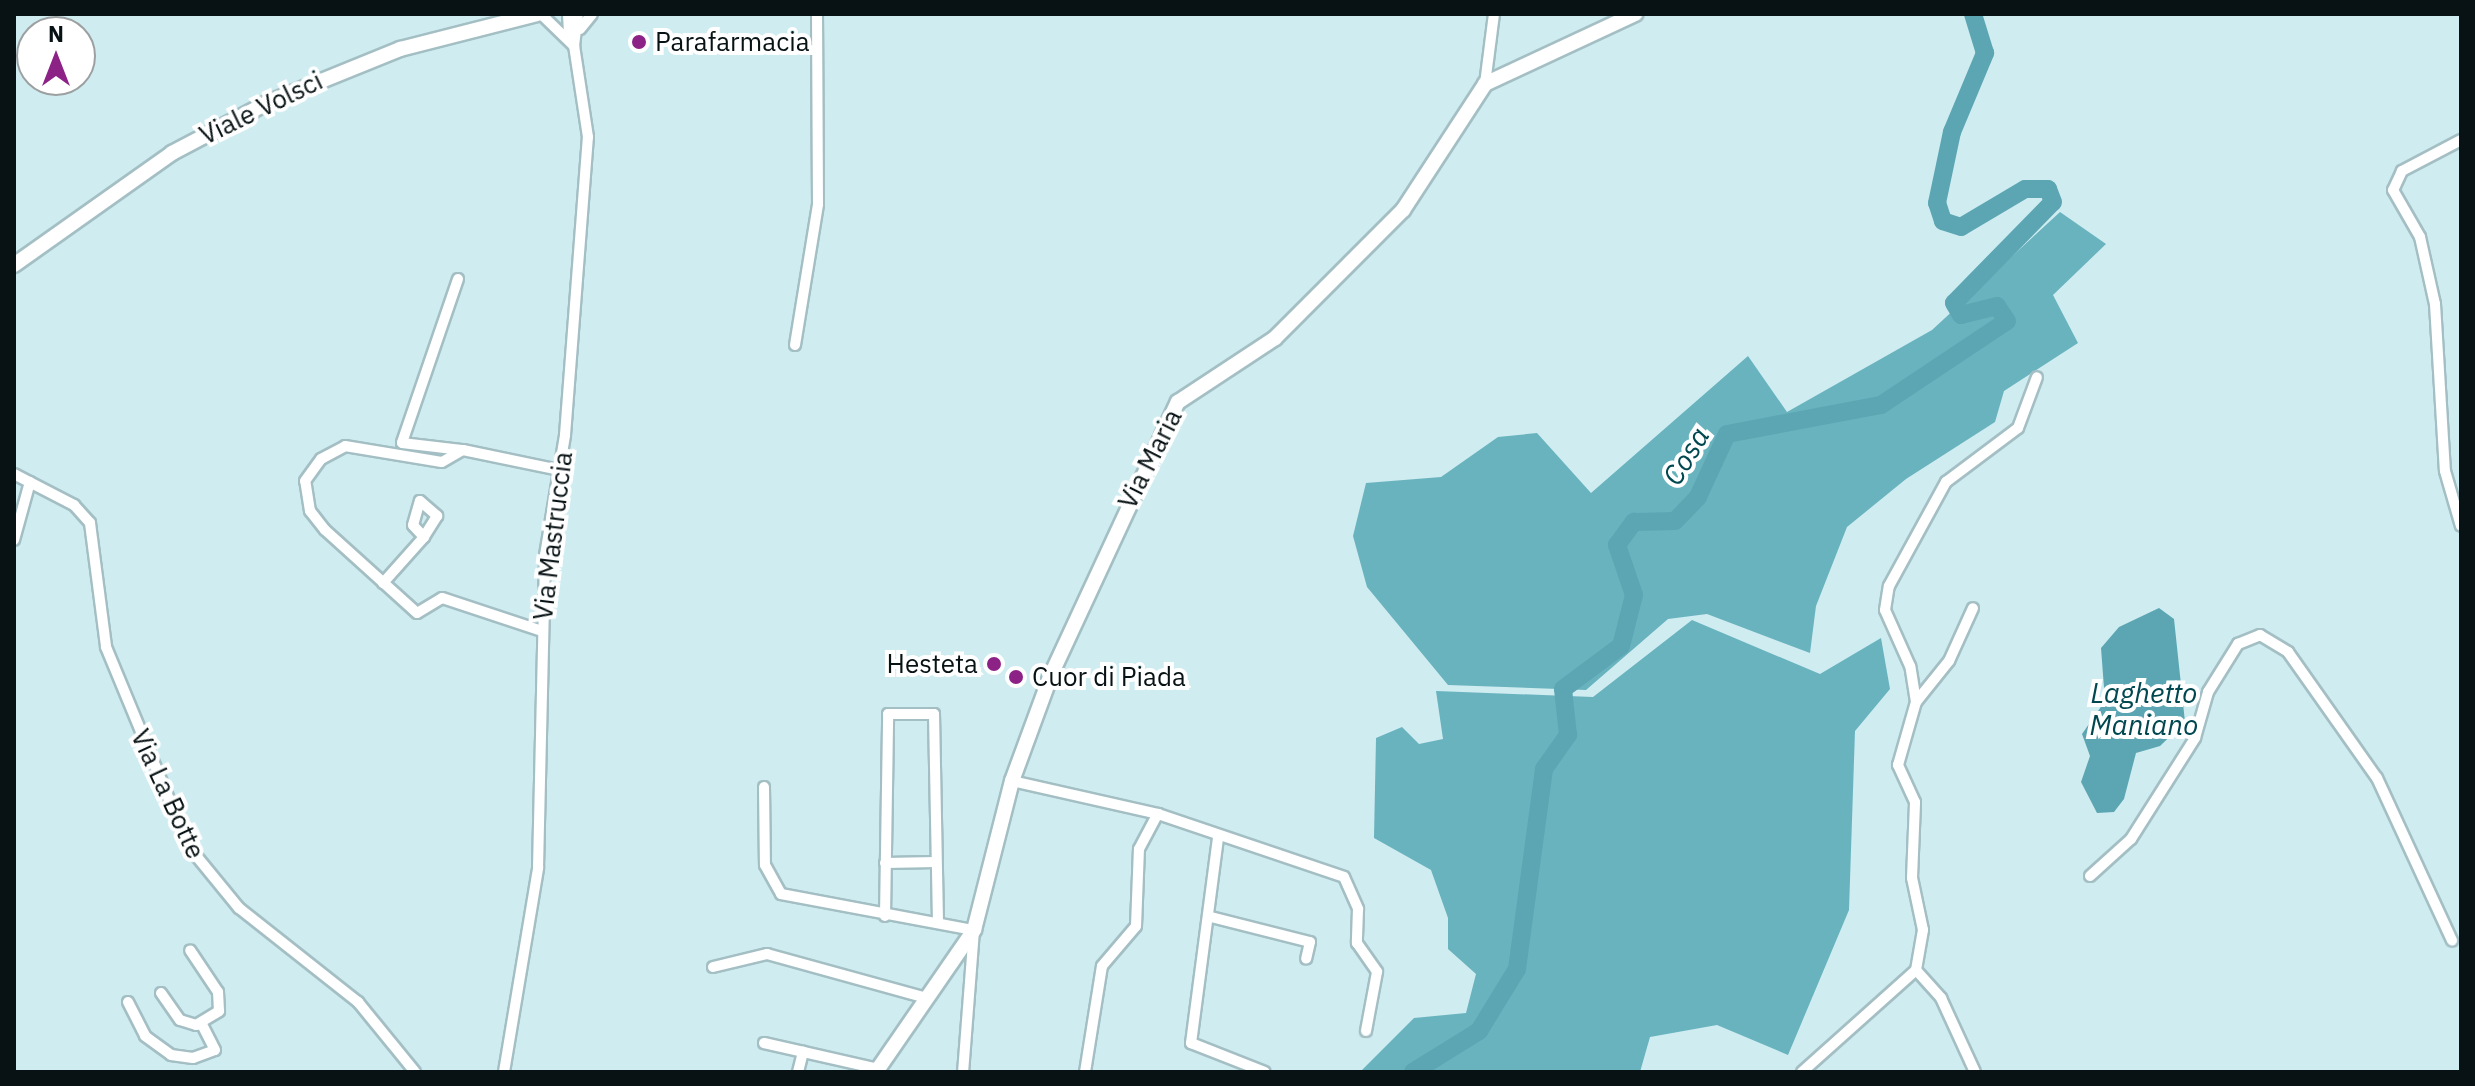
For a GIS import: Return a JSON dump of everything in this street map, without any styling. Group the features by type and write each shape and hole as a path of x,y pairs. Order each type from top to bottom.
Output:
{"street":[{"path":"539,14 574,38"},
{"name":"Viale Volsci","path":"14,265 172,153 267,103 386,53 539,14"},
{"path":"568,14 574,38"},
{"path":"574,38 578,14"},
{"path":"574,38 592,14"},
{"path":"795,345 818,204 817,14"},
{"path":"1485,84 1494,14"},
{"path":"1485,84 1635,14"},
{"name":"Via Mastruccia","path":"504,1072 539,853 542,631 560,470 588,137 574,38"},
{"name":"Via Maria","path":"877,1070 974,930 1012,781 1069,630 1178,402 1275,338 1403,210 1485,84"},
{"path":"2461,140 2402,171 2393,190 2420,237 2435,304 2445,471 2461,526"},
{"path":"458,279 402,443 463,450 560,470"},
{"path":"1916,702 1910,666 1885,610 1889,586 1946,482 2018,428 2037,377"},
{"path":"463,450 442,462 345,446 321,459 305,481 310,511 417,613 442,598 542,631"},
{"name":"Via La Botte","path":"14,474 90,523 106,647 189,847 239,908 358,1002 415,1072"},
{"path":"14,540 30,482"},
{"path":"383,583 424,537"},
{"path":"1802,1072 1916,970 1923,930 1912,878 1915,802 1898,765 1916,702 1949,661 1973,608"},
{"path":"2090,876 2131,839 2195,738 2208,692 2238,644 2260,635 2288,652 2377,778 2452,940"},
{"path":"885,916 888,714 934,714 938,922"},
{"path":"1012,781 1158,814 1218,838 1344,877 1358,909 1357,943 1377,972 1366,1031"},
{"path":"764,787 765,865 773,888 885,916 974,930 963,1072"},
{"path":"1085,1072 1102,966 1136,926 1139,849 1158,814"},
{"path":"1218,838 1211,917 1191,1043 1265,1072"},
{"path":"885,863 936,862"},
{"path":"1211,917 1310,942 1306,959"},
{"path":"161,993 180,1020 201,1022 223,1003 190,950"},
{"path":"713,967 767,954 927,998"},
{"path":"1916,970 1941,998 1975,1072"},
{"path":"128,1002 145,1036 171,1055 193,1058 215,1050 201,1022"},
{"path":"764,1043 877,1070"},
{"path":"798,1072 803,1052"}],"shaded area":[{"path":"2060,212 2106,244 2053,295 2078,343 2004,391 1995,422 1906,479 1847,527 1816,606 1810,653 1707,614 1668,619 1586,690 1448,685 1367,587 1353,536 1366,483 1441,477 1498,437 1537,433 1591,493 1748,356 1787,412 1932,330"},
{"path":"1692,620 1820,674 1881,638 1890,689 1855,731 1849,910 1788,1055 1717,1025 1650,1037 1640,1072 1360,1072 1414,1018 1466,1013 1476,974 1448,949 1448,918 1431,870 1374,838 1376,738 1402,727 1419,744 1443,739 1436,691 1593,697"}],"water":[{"name":"Laghetto Maniano","path":"2159,608 2174,619 2185,722 2160,746 2136,753 2124,799 2114,812 2097,813 2081,782 2090,756 2082,734 2105,701 2101,648 2119,627"}],"waterway":[{"name":"Cosa","path":"1413,1072 1479,1031 1517,969 1544,769 1568,735 1563,689 1621,646 1634,595 1617,545 1634,522 1675,521 1698,497 1727,434 1881,405 2007,321 1997,306 1961,315 1954,303 2053,202 2048,189 2025,189 1961,227 1943,221 1937,203 1952,132 1985,53 1973,14"}],"place":[{"name":"Parafarmacia","path":"639,42"},
{"name":"Hesteta","path":"994,664"},
{"name":"Cuor di Piada","path":"1016,677"}]}
